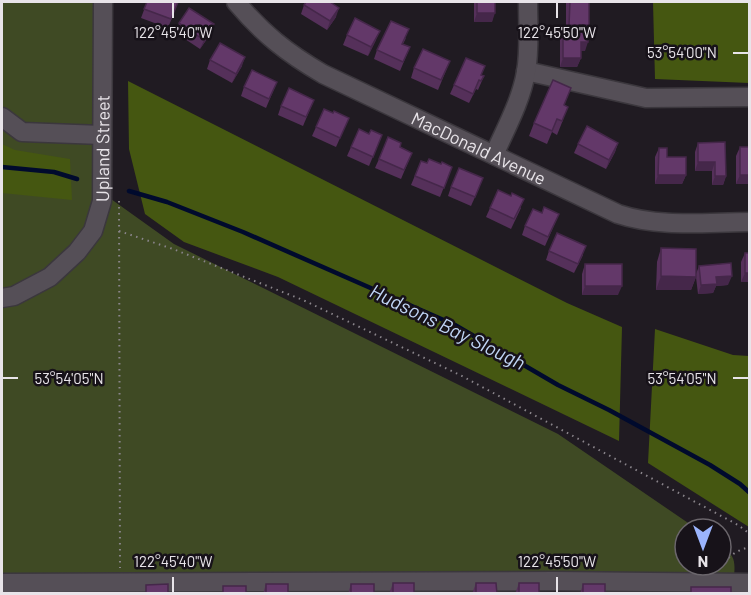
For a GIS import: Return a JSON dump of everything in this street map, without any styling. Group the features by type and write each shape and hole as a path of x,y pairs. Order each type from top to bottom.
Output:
{"street":[{"name":"Upland Street","path":"2,298 14,296 50,277 77,252 93,231 102,201 103,2"},
{"name":"MacDonald Avenue","path":"236,2 273,42 305,64 354,90 603,208 633,219 666,223 750,222"},
{"path":"494,155 520,97 526,71 528,2"},
{"path":"526,71 645,98 750,97"},
{"path":"2,117 22,132 102,135"},
{"path":"2,583 98,588 120,582 190,588 440,588 632,587 712,582 750,583"}],"path":[{"path":"119,195 120,582"},
{"path":"119,231 303,300 429,360 728,519 750,534"},
{"path":"712,582 727,558 735,552 750,547"}],"green space":[{"path":"2,2 104,2 97,189 174,244 558,434 679,517 673,517 673,577 733,577 733,558 734,578 2,579"},
{"path":"653,2 749,2 749,83 655,79"},
{"path":"128,81 567,303 622,327 619,441 278,277 184,242 145,214 129,149"},
{"path":"2,144 15,150 70,159 72,200 2,193"},
{"path":"655,329 733,355 749,356 749,527 648,463"}],"building":[{"path":"147,2 178,2 171,19 144,9"},
{"path":"306,2 330,2 339,8 330,21 304,5"},
{"path":"477,2 495,2 495,13 477,13"},
{"path":"570,2 589,2 589,25 569,25"},
{"path":"189,8 214,24 204,40 179,23"},
{"path":"355,18 380,31 371,47 347,35"},
{"path":"391,21 409,29 402,44 410,47 403,62 377,50"},
{"path":"563,30 588,32 588,42 581,42 581,58 563,58"},
{"path":"220,43 245,57 236,74 210,60"},
{"path":"423,49 450,61 441,80 414,68"},
{"path":"466,58 485,66 481,75 484,76 481,81 479,80 473,94 454,85"},
{"path":"252,70 277,82 269,99 244,87"},
{"path":"553,80 571,88 564,105 568,107 562,121 557,119 552,131 534,123"},
{"path":"289,88 314,100 306,117 281,106"},
{"path":"324,109 349,118 340,138 316,127"},
{"path":"587,126 618,143 609,160 578,144"},
{"path":"359,129 369,134 371,130 382,135 373,157 351,147"},
{"path":"388,137 401,143 400,147 412,153 404,170 379,159"},
{"path":"725,142 726,176 715,176 715,162 698,162 698,143"},
{"path":"740,147 750,147 750,175 740,175"},
{"path":"659,148 667,148 667,157 686,157 686,175 658,175"},
{"path":"429,159 452,167 444,188 415,176 421,161 427,163"},
{"path":"459,168 483,178 475,197 451,187"},
{"path":"498,190 524,199 514,219 490,208"},
{"path":"544,207 559,214 548,237 525,226 533,209 542,213"},
{"path":"557,233 586,246 578,264 549,251"},
{"path":"661,248 696,249 696,277 661,276"},
{"path":"745,253 750,253 750,273 745,273"},
{"path":"731,263 732,276 716,277 717,284 701,285 699,266"},
{"path":"585,264 622,264 622,286 585,286"},
{"path":"393,583 414,583 414,594 393,594"},
{"path":"476,583 496,583 497,594 476,594"},
{"path":"519,583 539,583 539,594 519,594"},
{"path":"168,584 168,594 146,594 146,585"},
{"path":"266,584 288,584 288,594 266,594"},
{"path":"351,584 374,584 374,594 351,594"},
{"path":"583,584 605,584 605,594 583,594"},
{"path":"223,586 246,586 246,594 223,594"},
{"path":"691,587 731,587 731,594 691,594"}],"waterway":[{"name":"Hudsons Bay Slough","path":"2,167 54,172 77,179"},
{"name":"Hudsons Bay Slough","path":"129,191 167,202 243,232 455,325 558,385 710,465 750,493"}]}
